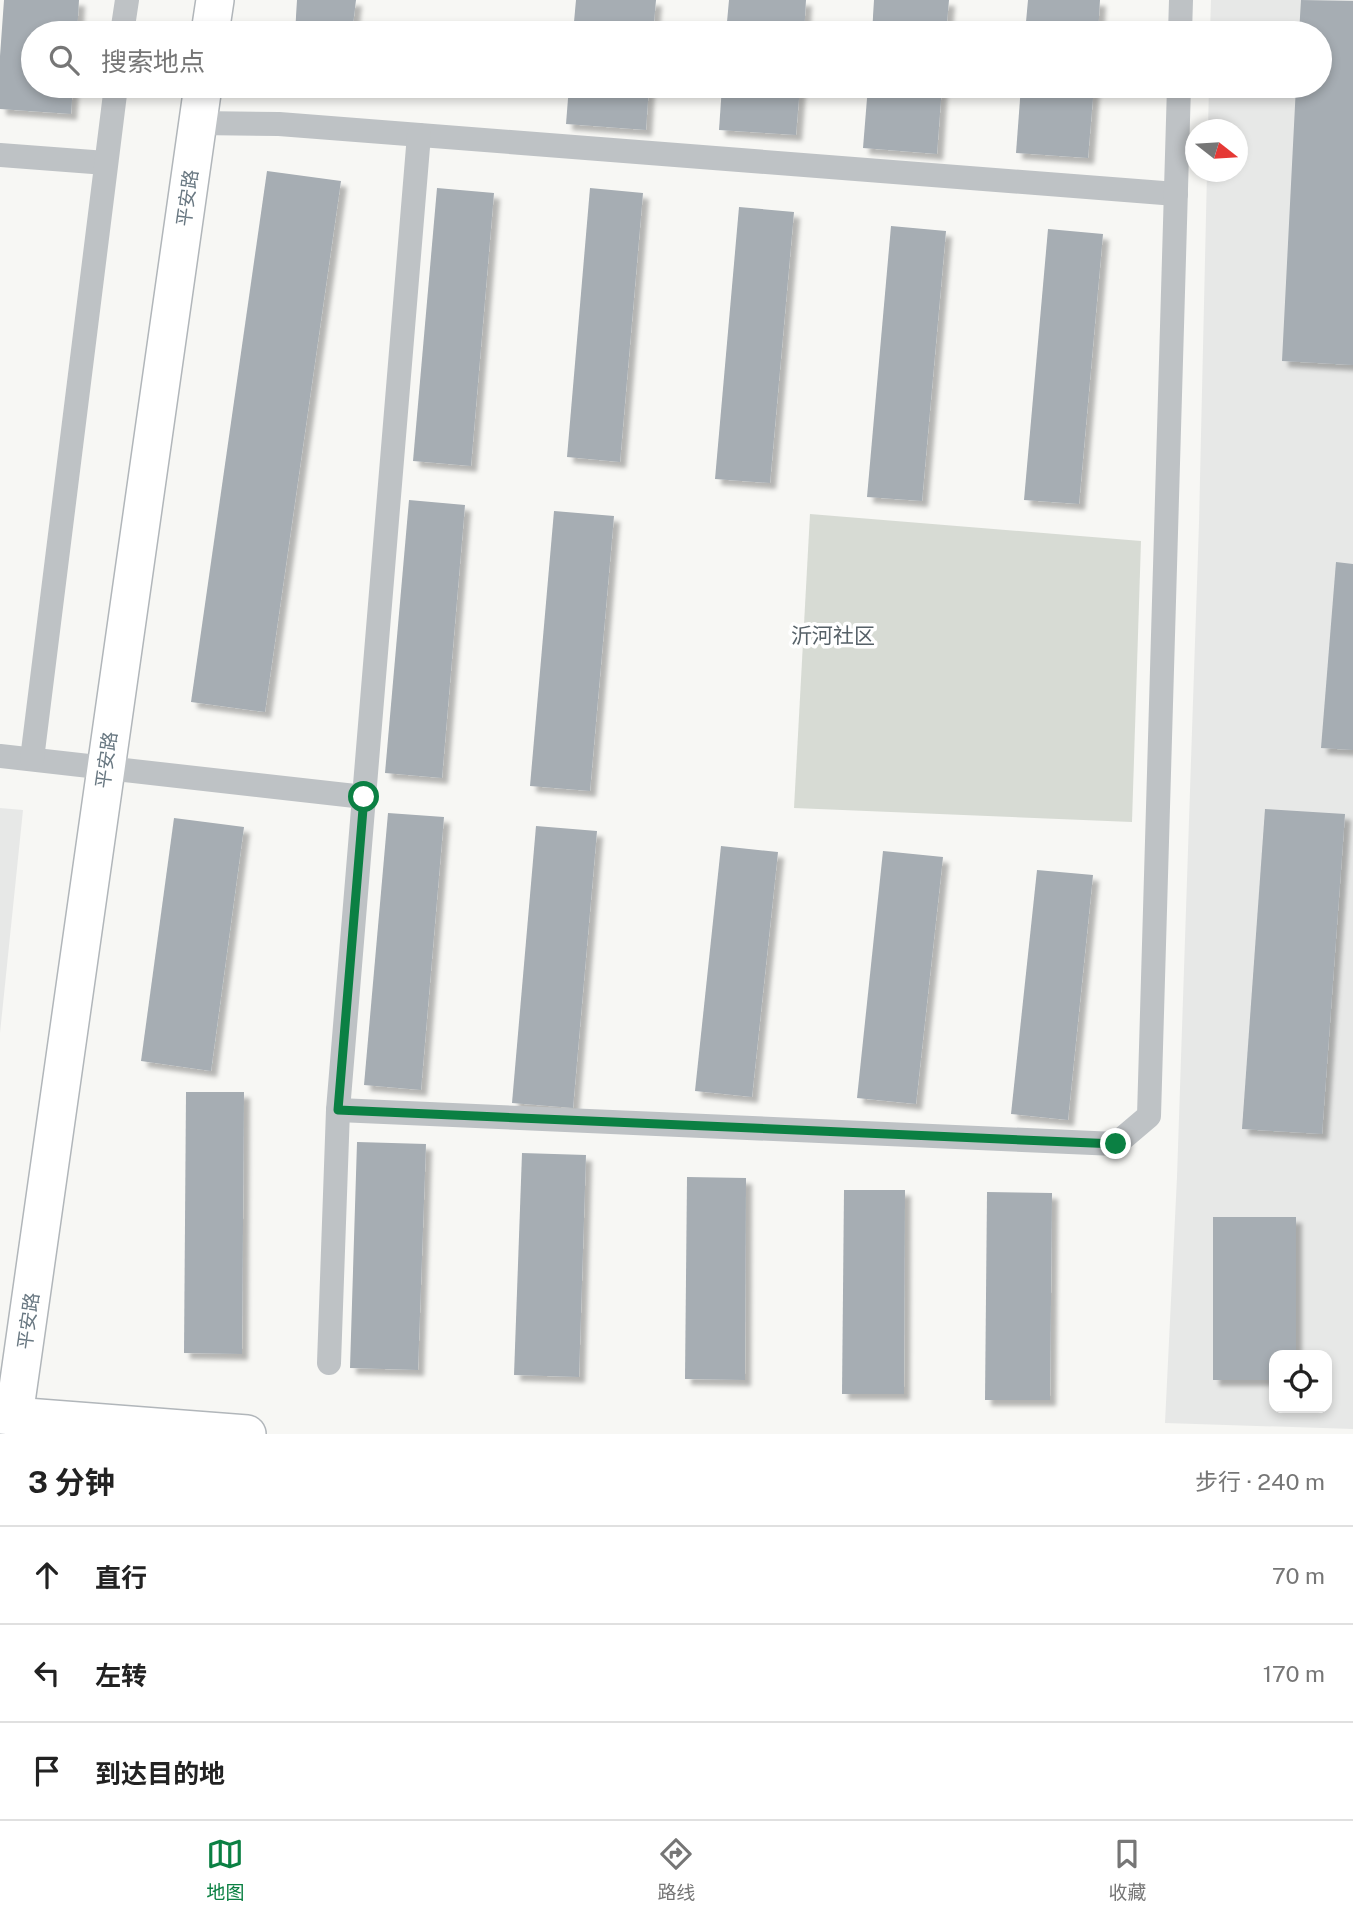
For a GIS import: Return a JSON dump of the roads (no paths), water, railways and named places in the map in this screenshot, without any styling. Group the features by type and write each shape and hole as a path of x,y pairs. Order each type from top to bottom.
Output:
{"main road":[{"path":"212,21 215,0"},
{"name":"平安路","path":"9,1422 201,98"},
{"path":"9,1422 247,1434"}],"street":[{"path":"124,21 127,0"},
{"path":"1180,21 1181,0"},
{"path":"33,759 114,98"},
{"path":"338,1110 1116,1144 1149,1116 1179,98"},
{"path":"198,123 279,124 1176,194"},
{"path":"328,1363 338,1110 419,135"},
{"path":"0,155 106,163"},
{"path":"0,756 364,797"}],"district":[{"name":"沂河社区","path":"833,635"}]}
